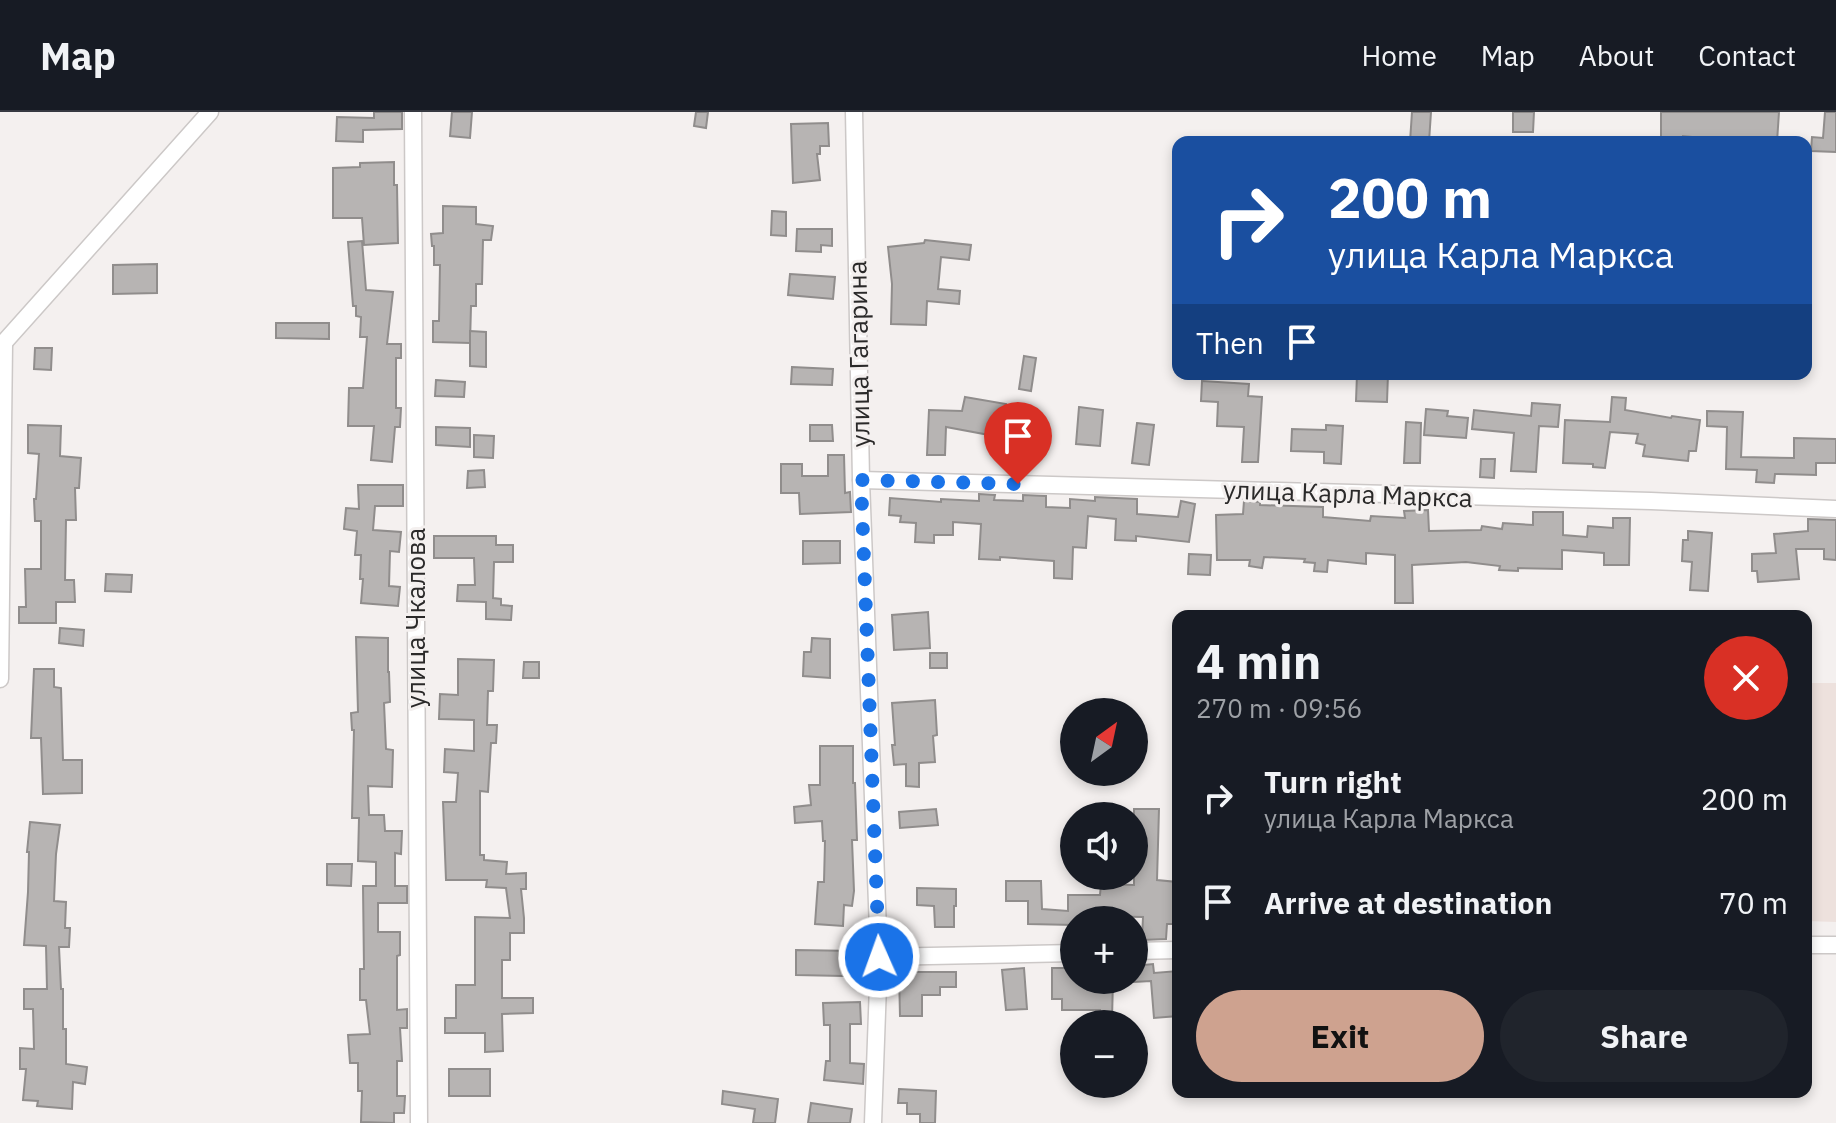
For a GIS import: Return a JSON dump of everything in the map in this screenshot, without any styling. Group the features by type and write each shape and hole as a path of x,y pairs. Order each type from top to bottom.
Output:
{"street":[{"path":"0,679 2,345 210,112"},
{"name":"улица Чкалова","path":"413,112 419,1123"},
{"name":"улица Гагарина","path":"854,112 861,480 879,957 873,1123"},
{"name":"улица Карла Маркса","path":"861,480 1651,501 1836,509"},
{"path":"1812,945 1836,945"},
{"path":"1148,951 1172,950"},
{"path":"879,957 1060,953"}],"shaded area":[{"path":"1812,683 1836,683 1836,922 1812,921"}],"building":[{"path":"374,112 402,112 402,129 363,130 363,142 336,141 337,117 374,118"},
{"path":"452,112 472,112 470,138 450,136"},
{"path":"696,112 708,112 706,128 694,126"},
{"path":"1412,112 1431,112 1429,136 1410,136"},
{"path":"1513,112 1534,112 1533,132 1513,132"},
{"path":"1661,112 1779,112 1777,136 1661,136"},
{"path":"1825,112 1836,112 1836,152 1812,151 1812,137 1823,138"},
{"path":"828,123 829,146 820,146 820,154 817,154 820,180 793,183 791,124"},
{"path":"394,162 398,243 364,245 362,218 333,218 333,168"},
{"path":"443,206 476,207 476,224 493,226 491,240 483,240 482,284 476,284 476,306 471,306 470,343 433,342 433,321 439,321 440,265 434,265 431,234 443,233"},
{"path":"772,211 786,212 786,236 771,235"},
{"path":"797,229 832,229 832,246 821,245 821,252 796,251"},
{"path":"925,240 971,245 969,260 941,257 938,289 960,291 959,304 927,301 926,325 891,324 892,284 888,247 924,243"},
{"path":"362,241 366,290 393,292 387,344 401,344 401,358 396,358 396,408 401,408 400,427 395,427 392,462 371,460 374,426 348,426 349,388 363,388 367,337 360,337 361,317 356,316 356,306 353,306 348,242"},
{"path":"157,264 157,293 113,294 113,265"},
{"path":"790,274 835,277 833,299 788,295"},
{"path":"276,323 329,323 329,339 276,338"},
{"path":"470,331 486,332 486,367 470,366"},
{"path":"35,348 52,348 51,370 34,369"},
{"path":"1024,356 1036,358 1031,391 1019,389"},
{"path":"792,367 833,369 832,385 791,384"},
{"path":"436,380 465,382 464,397 435,396"},
{"path":"1357,380 1388,380 1387,402 1356,401"},
{"path":"1202,381 1249,384 1248,396 1262,397 1258,462 1242,462 1244,427 1217,426 1218,402 1201,401"},
{"path":"965,397 1006,404 1000,437 946,427 945,455 927,455 929,410 962,411"},
{"path":"1612,397 1626,398 1625,410 1700,420 1696,451 1689,451 1688,461 1643,456 1645,445 1636,443 1638,434 1610,432 1605,468 1593,467 1593,464 1563,463 1565,420 1610,422"},
{"path":"1532,403 1560,405 1558,427 1539,426 1536,472 1511,471 1514,433 1472,429 1474,410 1531,416"},
{"path":"1079,407 1103,410 1100,446 1076,444"},
{"path":"1426,409 1448,411 1447,416 1468,418 1466,438 1424,435"},
{"path":"1707,411 1743,412 1741,457 1794,458 1794,438 1836,439 1836,463 1816,463 1816,475 1775,474 1774,483 1756,482 1757,470 1726,469 1727,427 1707,426"},
{"path":"1406,422 1421,423 1420,463 1404,463"},
{"path":"1137,423 1154,425 1149,465 1132,463"},
{"path":"28,425 61,426 60,456 81,458 79,488 75,488 76,520 66,520 65,580 74,580 75,602 56,602 56,623 19,623 19,607 26,607 25,569 41,569 41,521 35,521 34,499 39,454 28,453"},
{"path":"810,425 832,425 833,441 810,441"},
{"path":"1326,425 1343,426 1341,464 1324,463 1324,452 1291,451 1292,429 1326,430"},
{"path":"436,427 470,428 470,447 436,445"},
{"path":"474,435 494,436 493,458 474,457"},
{"path":"828,455 844,455 845,493 850,492 851,512 800,514 799,493 781,493 781,464 802,464 802,476 828,476"},
{"path":"1481,459 1495,459 1494,478 1480,477"},
{"path":"484,470 485,487 467,488 468,471"},
{"path":"358,485 403,485 403,506 375,506 373,530 401,532 399,552 390,551 389,586 400,587 398,606 361,603 361,555 355,555 357,531 344,529 346,508 359,509"},
{"path":"979,494 995,495 994,500 1023,501 1023,495 1046,496 1046,507 1070,508 1070,499 1137,499 1137,514 1178,517 1181,501 1195,504 1189,542 1136,536 1136,541 1115,540 1116,519 1088,516 1086,548 1073,547 1072,579 1054,578 1054,561 1000,557 1000,560 979,559 981,524 953,522 953,535 934,535 934,543 915,542 916,523 900,522 901,516 889,515 890,498 979,501"},
{"path":"1244,501 1260,502 1260,505 1323,507 1323,517 1370,521 1371,516 1405,518 1404,511 1428,510 1429,531 1481,530 1482,526 1502,529 1503,523 1533,525 1533,512 1563,512 1563,535 1587,537 1588,526 1613,528 1613,518 1630,518 1629,565 1604,565 1604,553 1562,550 1562,569 1499,570 1500,566 1466,562 1412,565 1413,603 1395,603 1395,555 1366,553 1366,564 1328,560 1327,572 1314,571 1315,563 1304,562 1305,559 1264,557 1262,568 1249,566 1250,560 1217,560 1216,515 1243,514"},
{"path":"1808,519 1836,520 1836,560 1824,559 1824,549 1796,549 1799,579 1758,582 1757,571 1752,571 1752,554 1776,553 1774,534 1808,531"},
{"path":"1688,531 1712,533 1708,591 1690,590 1692,562 1682,561 1683,540 1688,540"},
{"path":"434,536 496,536 496,545 513,545 513,562 494,562 493,598 501,599 501,605 512,606 511,620 486,619 486,602 457,601 458,585 475,585 474,558 434,558"},
{"path":"803,541 840,541 840,563 803,564"},
{"path":"1189,554 1211,555 1210,575 1188,574"},
{"path":"106,574 132,575 131,592 105,591"},
{"path":"928,612 930,648 894,650 892,615"},
{"path":"60,628 84,630 83,646 59,643"},
{"path":"356,637 388,638 390,702 384,703 386,749 393,750 392,787 368,786 369,815 384,815 385,831 402,831 401,854 395,853 395,886 407,886 407,903 378,903 378,932 400,932 397,1010 407,1009 407,1028 400,1028 402,1061 397,1061 397,1096 405,1096 404,1113 394,1113 394,1123 361,1122 362,1091 358,1091 358,1063 350,1063 348,1035 370,1034 366,1000 360,1000 360,969 364,969 363,886 376,886 376,862 358,861 359,818 352,818 354,730 351,713 358,712"},
{"path":"812,638 830,639 830,678 803,676 804,652 811,652"},
{"path":"930,653 947,653 947,668 930,668"},
{"path":"458,659 494,660 493,691 488,691 487,725 497,725 496,743 491,743 488,792 480,791 480,855 484,855 484,860 507,862 506,874 526,873 526,889 521,889 524,933 510,933 510,960 502,960 502,998 533,998 533,1013 502,1014 503,1051 485,1052 485,1033 445,1033 445,1018 456,1018 456,985 475,985 475,917 510,918 506,888 486,887 487,880 446,880 443,802 456,802 458,773 444,772 445,749 474,751 474,720 439,719 440,694 458,695"},
{"path":"524,662 539,662 539,678 523,678"},
{"path":"34,669 54,669 54,687 61,688 63,760 82,760 82,793 43,794 41,738 31,738"},
{"path":"935,700 935,762 919,763 919,787 906,786 906,764 894,765 892,703"},
{"path":"820,746 853,746 857,840 852,840 852,906 844,905 843,926 815,924 818,882 824,882 822,821 795,823 794,807 811,805 809,785 820,785"},
{"path":"936,809 938,825 900,828 899,812"},
{"path":"1148,809 1159,809 1157,880 1172,882 1172,924 1167,924 1166,939 1148,940 1148,906 1068,906 1068,895 1100,895 1100,890 1148,890"},
{"path":"30,822 60,825 54,901 66,902 65,928 70,928 69,947 59,947 66,1064 87,1067 85,1084 73,1082 72,1109 37,1106 38,1101 23,1100 26,1069 20,1069 20,1048 34,1049 33,1009 24,1009 24,989 47,989 46,946 24,945"},
{"path":"327,864 352,864 351,886 327,885"},
{"path":"1006,881 1041,881 1042,909 1060,910 1060,925 1028,924 1028,901 1006,901"},
{"path":"917,888 956,889 954,927 935,927 934,906 917,905"},
{"path":"796,950 855,951 854,970 843,970 843,976 796,975"},
{"path":"1153,964 1154,973 1172,972 1172,1016 1154,1018 1151,981 1148,981 1148,965"},
{"path":"1024,968 1027,1009 1006,1010 1002,970"},
{"path":"1052,968 1060,968 1060,994 1113,994 1112,1010 1062,1010 1062,999 1052,999"},
{"path":"899,972 956,972 956,987 940,987 940,995 922,995 922,1016 900,1016"},
{"path":"860,1002 861,1024 850,1024 850,1063 864,1064 863,1084 824,1080 826,1061 830,1061 830,1025 824,1025 823,1003"},
{"path":"449,1069 490,1069 490,1096 449,1096"},
{"path":"899,1089 936,1091 935,1123 920,1123 920,1114 907,1114 907,1103 898,1103"},
{"path":"723,1091 778,1099 775,1123 753,1123 755,1109 722,1104"},
{"path":"811,1103 852,1109 850,1123 808,1123"}],"route":[{"path":"879,957 861,480 1018,484"}]}
